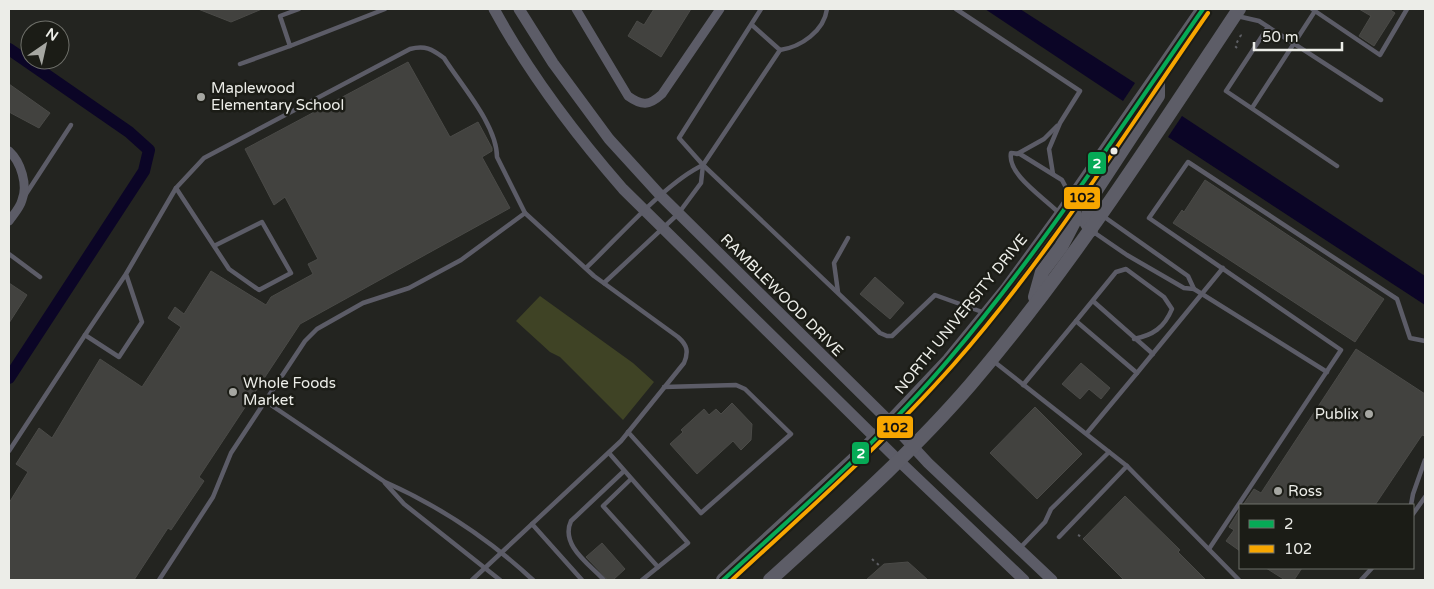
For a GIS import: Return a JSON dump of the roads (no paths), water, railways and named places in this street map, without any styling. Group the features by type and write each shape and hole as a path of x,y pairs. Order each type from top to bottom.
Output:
{"main road":[{"name":"NORTH UNIVERSITY DRIVE","path":"723,580 891,423 987,313 1061,215 1203,9"},
{"path":"770,580 913,447 991,359 1091,230 1237,12"},
{"path":"1091,230 1086,222 1093,195 1158,96 1158,76"},
{"path":"1033,305 1042,272 1061,248 1075,220 1072,198"}],"street":[{"path":"494,9 507,33 586,146 645,212 1024,580"},
{"name":"RAMBLEWOOD DRIVE","path":"519,9 553,63 609,139 661,196 913,447 1052,580"},
{"path":"576,9 628,96 639,104 651,104 662,94 720,9"},
{"path":"9,151 21,167 23,200 9,221"}],"lane":[{"path":"290,46 280,16 299,9"},
{"path":"240,64 385,9"},
{"path":"761,9 679,138 703,165 887,336 892,336 935,295 987,313"},
{"path":"604,283 678,214 701,183 703,165 780,50 794,48 814,34 826,17 827,9"},
{"path":"956,9 1080,91 1060,123 1050,149 1053,174"},
{"path":"1252,108 1295,44 1314,10 1380,55 1407,9"},
{"path":"1237,12 1259,21 1381,100"},
{"path":"752,25 780,50"},
{"path":"1268,27 1226,90 1337,166"},
{"path":"9,451 126,274 176,188 204,158 410,49 421,46 433,50 444,58 490,129 497,147 497,157 524,213 604,283 685,344 688,354 684,363 609,453 472,580"},
{"path":"1017,154 1044,139 1060,123"},
{"path":"23,200 71,124"},
{"path":"1061,215 1014,172 1010,162 1011,153 1017,154 1062,180 1072,198"},
{"path":"1209,549 1341,350 1149,218 1188,162 1397,299 1410,338 1425,341"},
{"path":"586,268 661,196 691,171 703,165"},
{"path":"176,188 229,269 259,290 291,273 262,222 214,246"},
{"path":"158,580 213,498 231,453 304,341 316,329 364,303 409,288 461,260 524,213"},
{"path":"1101,215 1188,276 1194,289"},
{"path":"1091,230 1127,255 1184,288 1194,289 1327,372"},
{"path":"838,292 834,263 848,238"},
{"path":"9,254 40,276"},
{"path":"1023,384 1116,272 1126,268 1164,297 1172,310 1168,319 1156,332 1134,339"},
{"path":"1087,433 1204,295 1223,268"},
{"path":"85,335 119,357 142,322 126,274"},
{"path":"1093,301 1153,354"},
{"path":"1076,321 1137,373"},
{"path":"991,359 1127,466 1236,579"},
{"path":"628,432 701,513 791,434 744,389 736,384 664,387"},
{"path":"265,400 385,482 407,492 502,552 533,580"},
{"path":"1019,549 1045,522 1052,508 1109,452"},
{"path":"609,453 688,543 642,580"},
{"path":"1411,504 1425,460"},
{"path":"1059,537 1127,466"},
{"path":"604,580 571,546 567,535 568,528 571,521 624,471"},
{"path":"631,479 603,506 658,567"},
{"path":"385,482 404,504 500,580"},
{"path":"1414,513 1425,497"},
{"path":"532,524 582,580"},
{"path":"1361,580 1371,569"}],"waterway":[{"path":"9,49 129,132 149,150 144,171 9,378"}],"place":[{"name":"Maplewood Elementary School","path":"201,97"},
{"name":"Whole Foods Market","path":"233,392"},
{"name":"Publix","path":"1369,414"},
{"name":"Ross","path":"1278,491"}]}
